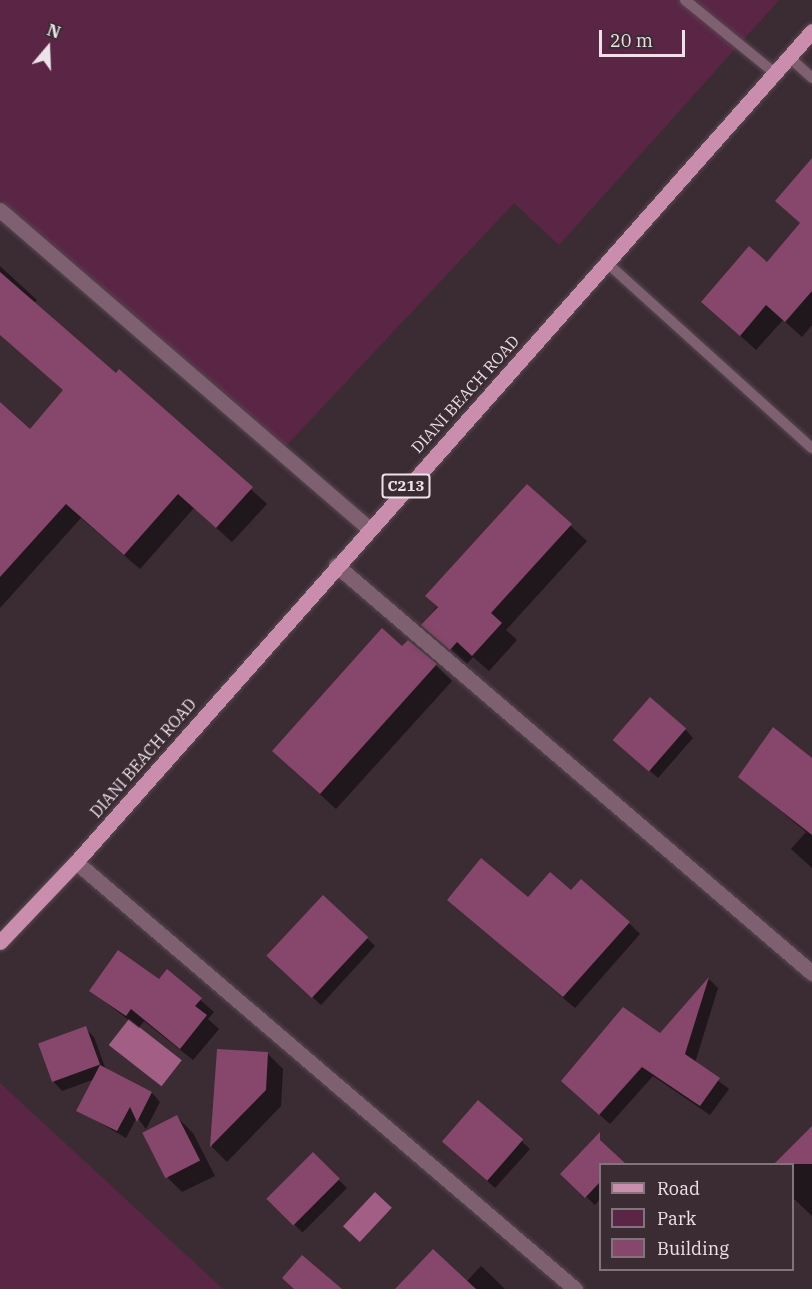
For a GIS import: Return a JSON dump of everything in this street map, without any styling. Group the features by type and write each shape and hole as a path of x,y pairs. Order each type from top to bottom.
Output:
{"main road":[{"name":"DIANI BEACH ROAD","path":"0,942 75,862 812,31"}],"street":[{"path":"0,210 369,528"},
{"path":"336,565 812,974"},
{"path":"75,862 575,1289"}],"lane":[{"path":"685,0 776,74"},
{"path":"790,58 812,78"},
{"path":"607,263 812,448"}],"green space":[{"path":"0,0 779,0 559,245 514,203 286,446 0,199"},
{"path":"0,1083 223,1289 0,1289"}],"shaded area":[{"path":"129,1019 182,1060 161,1086 109,1045"},
{"path":"375,1192 392,1208 360,1242 343,1226"}],"building":[{"path":"812,158 812,291 785,322 766,305 740,336 701,302 749,246 767,262 800,223 775,201"},
{"path":"0,272 116,373 119,369 253,487 216,528 178,494 124,555 66,504 0,577 0,402 30,429 63,390 0,335"},
{"path":"527,484 572,524 491,613 502,623 472,656 457,642 450,650 421,625 438,607 425,596"},
{"path":"382,628 402,646 408,640 437,664 320,794 272,751"},
{"path":"650,697 686,728 649,772 613,740"},
{"path":"773,727 812,758 812,835 738,777"},
{"path":"481,858 528,897 550,872 571,890 581,879 630,922 563,997 447,900"},
{"path":"323,895 368,937 312,998 266,956"},
{"path":"118,950 159,979 167,969 202,998 195,1006 207,1015 180,1049 131,1009 126,1016 89,991"},
{"path":"709,977 685,1054 720,1078 700,1106 642,1067 599,1115 561,1081 623,1007 660,1033"},
{"path":"86,1026 100,1065 52,1082 38,1043"},
{"path":"217,1049 268,1052 266,1090 210,1147"},
{"path":"100,1065 152,1092 137,1122 130,1107 117,1131 76,1111"},
{"path":"478,1100 523,1139 487,1181 442,1142"},
{"path":"177,1115 200,1160 165,1178 142,1133"},
{"path":"812,1126 812,1164 775,1163"},
{"path":"600,1132 600,1140 625,1163 599,1163 599,1183 585,1198 560,1174"},
{"path":"313,1152 340,1179 293,1226 266,1199"},
{"path":"433,1249 476,1289 395,1289"},
{"path":"302,1255 342,1289 294,1289 282,1278"}]}
